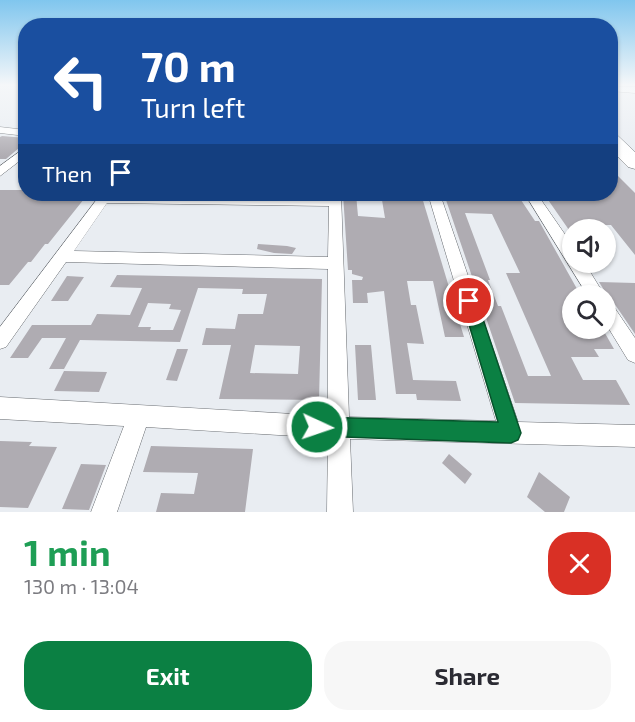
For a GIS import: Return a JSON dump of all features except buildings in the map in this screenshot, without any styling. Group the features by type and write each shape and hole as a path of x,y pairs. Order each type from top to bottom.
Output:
{"main road":[{"path":"618,146 635,163"}],"street":[{"path":"0,130 18,132"},
{"path":"0,172 18,157"},
{"path":"0,341 102,201"},
{"path":"335,201 334,263 340,428 340,512"},
{"path":"436,201 511,433"},
{"path":"536,201 562,241"},
{"path":"62,256 334,263"},
{"path":"0,314 18,314"},
{"path":"616,325 635,354"},
{"path":"0,408 340,428 635,436"},
{"path":"104,512 139,416"}],"route":[{"path":"317,427 511,433 469,301"}]}
